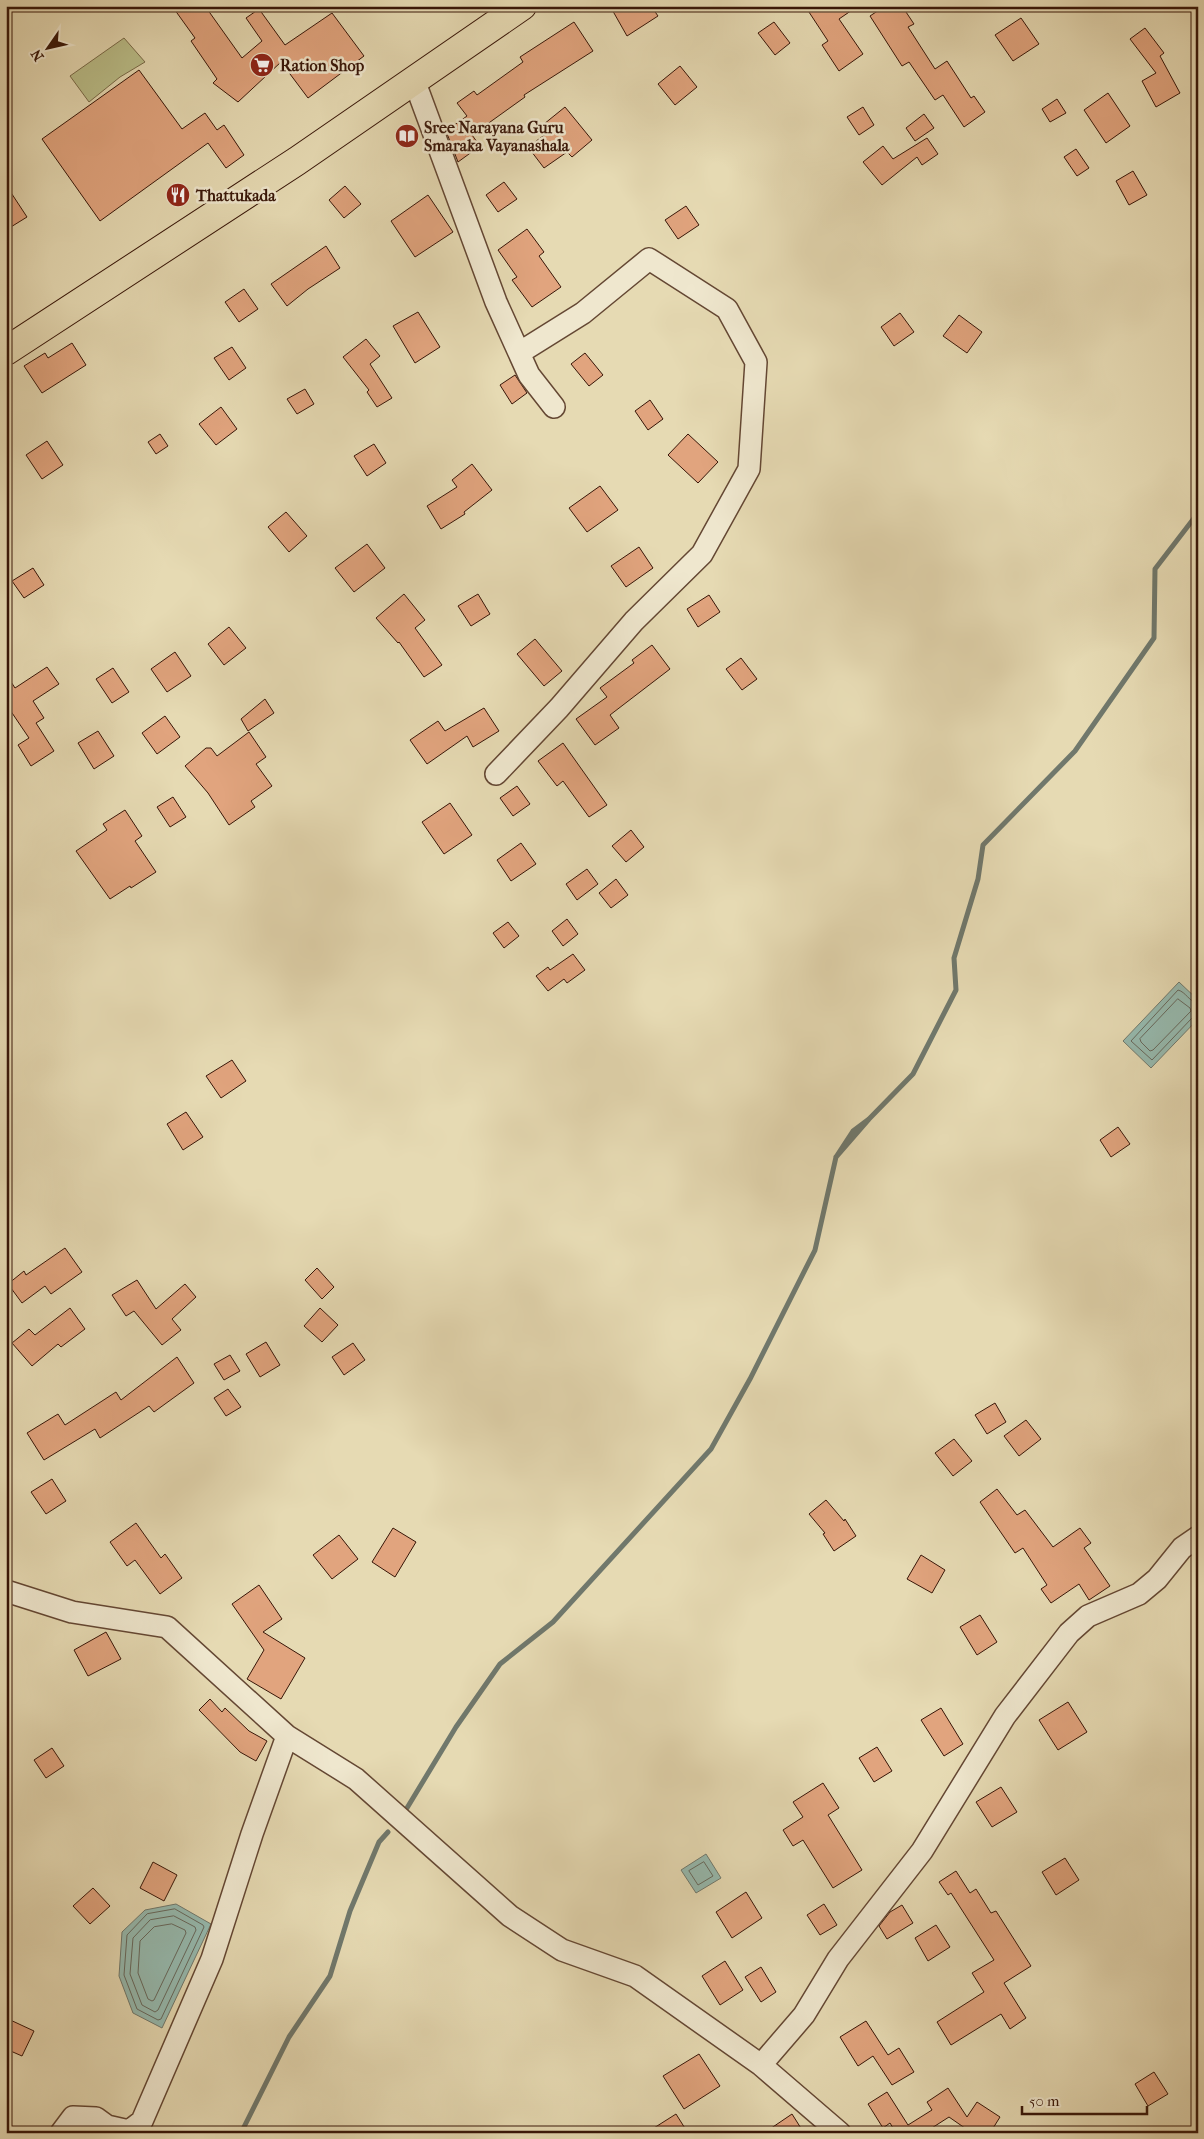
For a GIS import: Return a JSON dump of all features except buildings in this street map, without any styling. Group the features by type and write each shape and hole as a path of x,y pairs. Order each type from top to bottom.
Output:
{"highway":[{"path":"9,343 280,172 522,6"}],"street":[{"path":"414,80 492,293 529,375 554,407"},
{"path":"496,774 559,708 634,621 702,554 750,469 756,362 727,309 649,259 583,313 519,352"},
{"path":"761,2065 804,2016 838,1959 922,1852 1005,1716 1069,1632 1088,1616 1139,1594 1157,1579 1182,1548 1198,1537"},
{"path":"6,1591 72,1612 167,1627 287,1736 356,1779 510,1916 562,1950 635,1976 761,2065 840,2133"},
{"path":"61,2133 72,2117 96,2118 107,2126 130,2131 142,2121 212,1959 252,1834 287,1736"}],"green space":[{"path":"124,38 145,62 120,77 89,102 70,76"}],"water":[{"path":"1179,982 1198,1000 1198,1019 1151,1068 1123,1041"},
{"path":"706,1854 721,1878 696,1893 681,1870"},
{"path":"176,1904 211,1924 162,2028 133,2013 119,1976 122,1932 145,1910"}],"waterway":[{"path":"869,1119 913,1074 956,990 954,958 978,879 983,845 1075,751 1154,638 1155,569 1198,513"},
{"path":"407,1808 456,1727 500,1664 553,1622 711,1449 750,1379 815,1250 836,1157 853,1131 869,1119 836,1157"},
{"path":"241,2133 289,2037 330,1976 350,1911 379,1842 388,1832"}],"place":[{"name":"Ration Shop","path":"262,65"},
{"name":"Sree Narayana Guru Smaraka Vayanashala","path":"407,136"},
{"name":"Thattukada","path":"178,195"}]}
